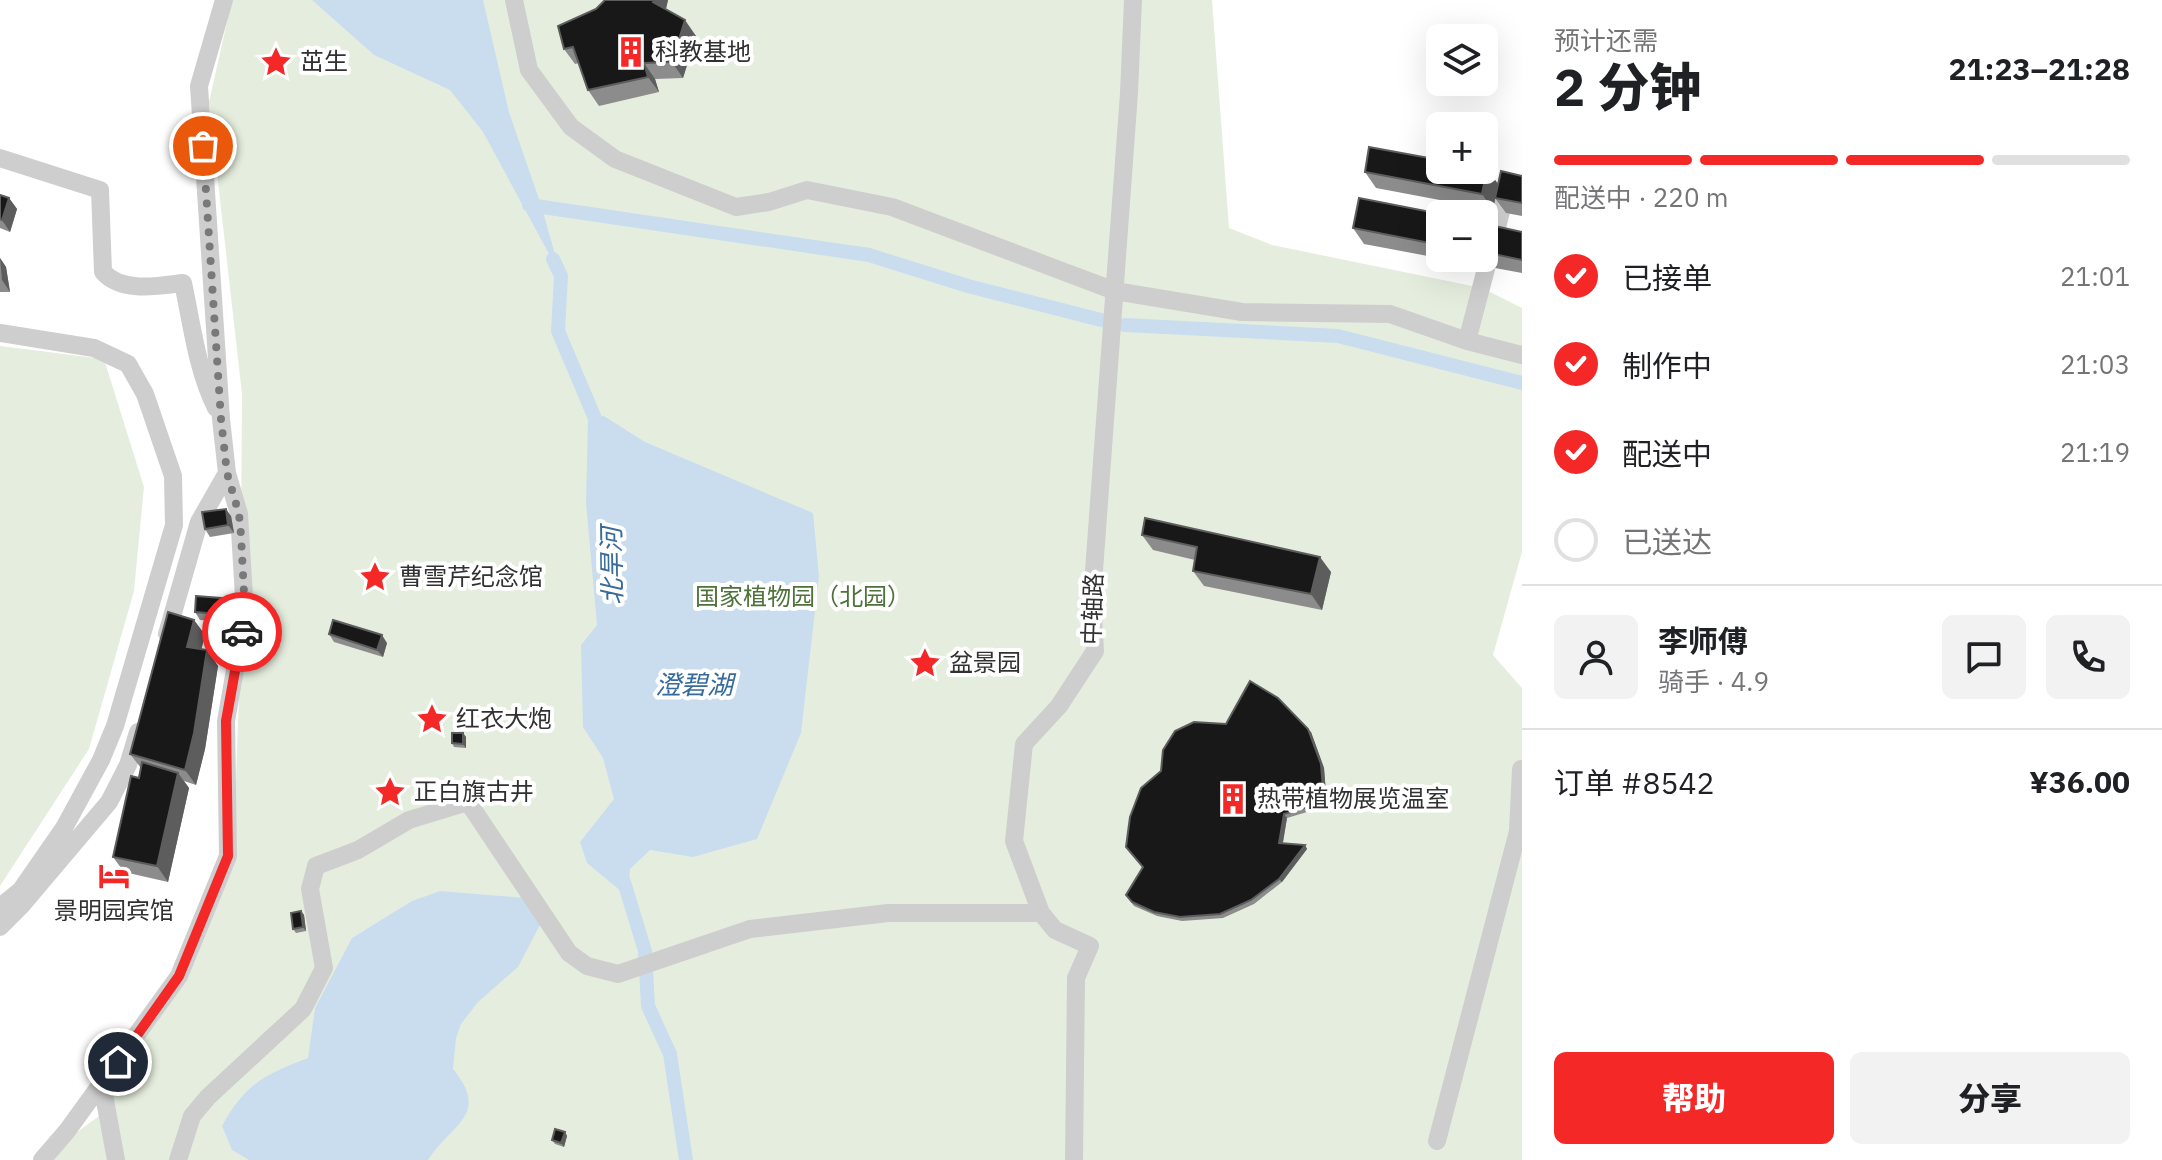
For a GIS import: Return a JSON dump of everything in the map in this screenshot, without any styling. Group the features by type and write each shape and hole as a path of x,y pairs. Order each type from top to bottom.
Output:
{"street":[{"path":"42,1160 102,1084 179,976 228,856 226,721 245,613 239,514 227,473 221,419 199,86 224,0"},
{"path":"514,0 529,70 571,127 615,159 736,207 769,202 807,190 892,207 1115,291 1242,312 1390,314 1467,341 1522,355"},
{"name":"中轴路","path":"1041,913 1014,841 1024,744 1059,706 1095,651 1092,598 1133,0"},
{"path":"0,158 100,190 103,272 111,280 145,288 183,283 208,394 221,419"},
{"path":"1467,341 1509,180"},
{"path":"0,333 94,348 128,364 145,394 173,476 174,525 115,726 101,760 64,828 21,890 0,907"},
{"path":"167,547 185,537 199,522 227,473"},
{"path":"163,648 199,522"},
{"path":"0,927 109,802 128,765 141,721"},
{"path":"1437,1141 1518,831 1521,769"},
{"path":"178,1160 192,1116 208,1097 303,1009 324,968 310,889 316,866 358,850 409,820 468,802 569,953 587,966 618,974 750,929 888,913 1041,913 1055,930 1090,946 1076,978 1074,1160"},
{"path":"102,1084 116,1160"}],"green space":[{"name":"国家植物园（北园）","path":"232,0 1212,0 1229,228 1272,245 1482,288 1522,308 1522,552 1493,655 1522,688 1522,1160 39,1160 106,1111 132,1053 233,860 240,670 242,394 209,102"},
{"path":"0,346 104,359 144,487 134,591 89,749 0,886"}],"water":[{"path":"312,0 483,0 509,112 542,208 561,276 483,132 450,90 374,55"},
{"name":"澄碧湖","path":"604,416 645,442 813,513 819,576 801,733 757,839 693,857 650,850 630,869 628,897 587,863 580,842 614,799 603,758 583,727 581,645 597,625 586,503 588,418"},
{"path":"440,891 525,898 541,923 518,967 478,1002 461,1024 456,1038 453,1069 464,1085 468,1109 456,1128 428,1160 249,1160 232,1150 222,1126 239,1100 258,1082 308,1058 315,1008 352,938 412,901"}],"building":[{"name":"科教基地","path":"605,0 654,0 685,20 672,62 644,63 648,77 588,90 573,47 564,49 558,26 596,9"},
{"path":"1369,147 1426,157 1426,183 1365,172"},
{"path":"1501,171 1522,176 1522,203 1495,198"},
{"path":"1429,184 1484,184 1482,194"},
{"path":"0,195 9,198 2,220 0,219"},
{"path":"1359,198 1426,211 1426,242 1353,228"},
{"path":"1498,227 1522,232 1522,260 1498,255"},
{"path":"226,509 228,525 205,529 202,512"},
{"path":"1145,518 1320,557 1311,594 1193,571 1197,547 1142,535"},
{"path":"196,596 234,599 233,615 195,612"},
{"path":"168,612 194,620 187,647 207,650 185,770 130,754"},
{"path":"333,620 382,635 377,650 329,634"},
{"name":"热带植物展览温室","path":"1250,681 1278,698 1308,729 1321,764 1324,802 1284,814 1279,843 1305,845 1279,879 1251,900 1220,914 1180,917 1154,912 1132,902 1126,895 1143,867 1126,847 1130,817 1141,788 1161,771 1163,750 1175,731 1194,722 1226,724"},
{"path":"452,733 463,733 463,744 452,743"},
{"path":"142,762 178,773 157,866 113,857 131,776 139,778"},
{"path":"301,911 303,927 293,929 291,913"},
{"path":"555,1129 565,1132 561,1143 552,1140"}],"waterway":[{"path":"529,205 869,255 968,286 1101,320"},
{"name":"北旱河","path":"553,259 561,276 558,331 602,435"},
{"path":"1125,325 1338,336 1522,383"},
{"name":"北旱河","path":"624,882 645,951 648,1006 670,1054 686,1160"}],"way so far":[{"path":"203,146 221,419 227,473 239,514 241,535 245,613 242,632"}],"place":[{"name":"科教基地","path":"631,52"},
{"name":"茁生","path":"276,62"},
{"name":"曹雪芹纪念馆","path":"375,577"},
{"name":"盆景园","path":"925,663"},
{"name":"红衣大炮","path":"432,719"},
{"name":"正白旗古井","path":"390,792"},
{"name":"热带植物展览温室","path":"1233,799"},
{"name":"景明园宾馆","path":"114,876"}],"route":[{"path":"118,1062 179,976 228,856 226,721 242,632"}]}
